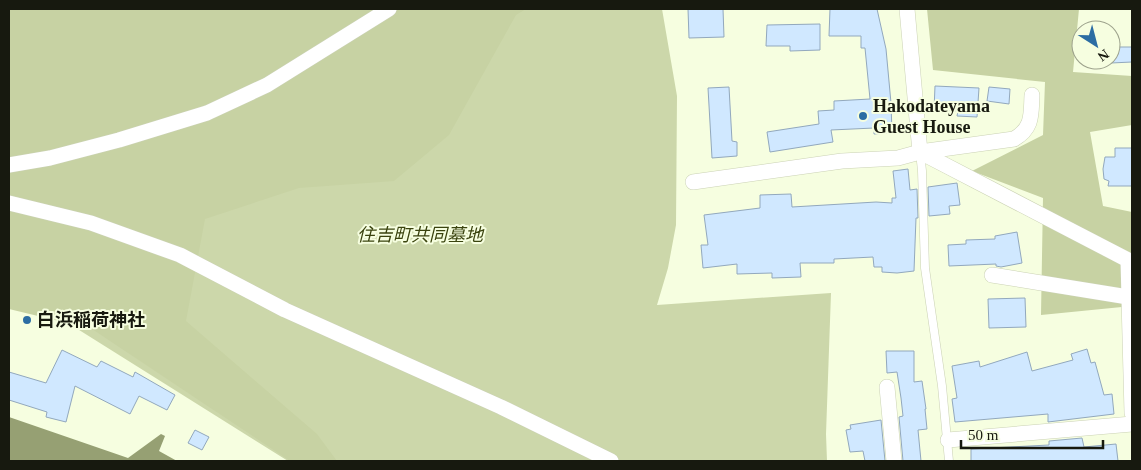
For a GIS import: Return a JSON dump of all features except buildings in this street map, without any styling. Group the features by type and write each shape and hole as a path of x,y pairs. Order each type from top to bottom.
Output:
{"street":[{"path":"9,165 50,158 207,114 267,85 389,9"},
{"path":"907,9 920,152"},
{"path":"693,182 842,162 898,158 920,152 1014,138 1023,134 1031,119 1032,95"},
{"path":"920,152 1128,260 1132,412"},
{"path":"9,203 91,223 180,255 285,310 501,407 611,461"},
{"path":"992,275 1128,297"},
{"path":"887,387 894,461"},
{"path":"948,440 1132,424"}],"lane":[{"path":"920,152 925,268 942,386 949,461"}],"green space":[{"name":"住吉町共同墓地","path":"308,9 662,9 677,96 676,225 668,268 657,305 831,293 826,434 827,461 288,461 9,286 9,214"}],"shaded area":[{"path":"9,9 526,9 516,15 449,135 394,181 299,188 205,219 186,321 317,434 337,461 290,461 92,329 9,309"},
{"path":"927,9 1079,9 1078,20 1071,20 1071,70 1073,70 1073,72 1132,76 1132,125 1090,132 1103,206 1132,212 1132,306 1041,315 1043,198 972,171 1043,135 1045,82 933,70"},
{"path":"9,417 128,458 161,434 165,436 159,451 177,461 9,461"}],"place":[{"name":"Hakodateyama Guest House","path":"863,116"},
{"name":"白浜稲荷神社","path":"27,320"}]}
